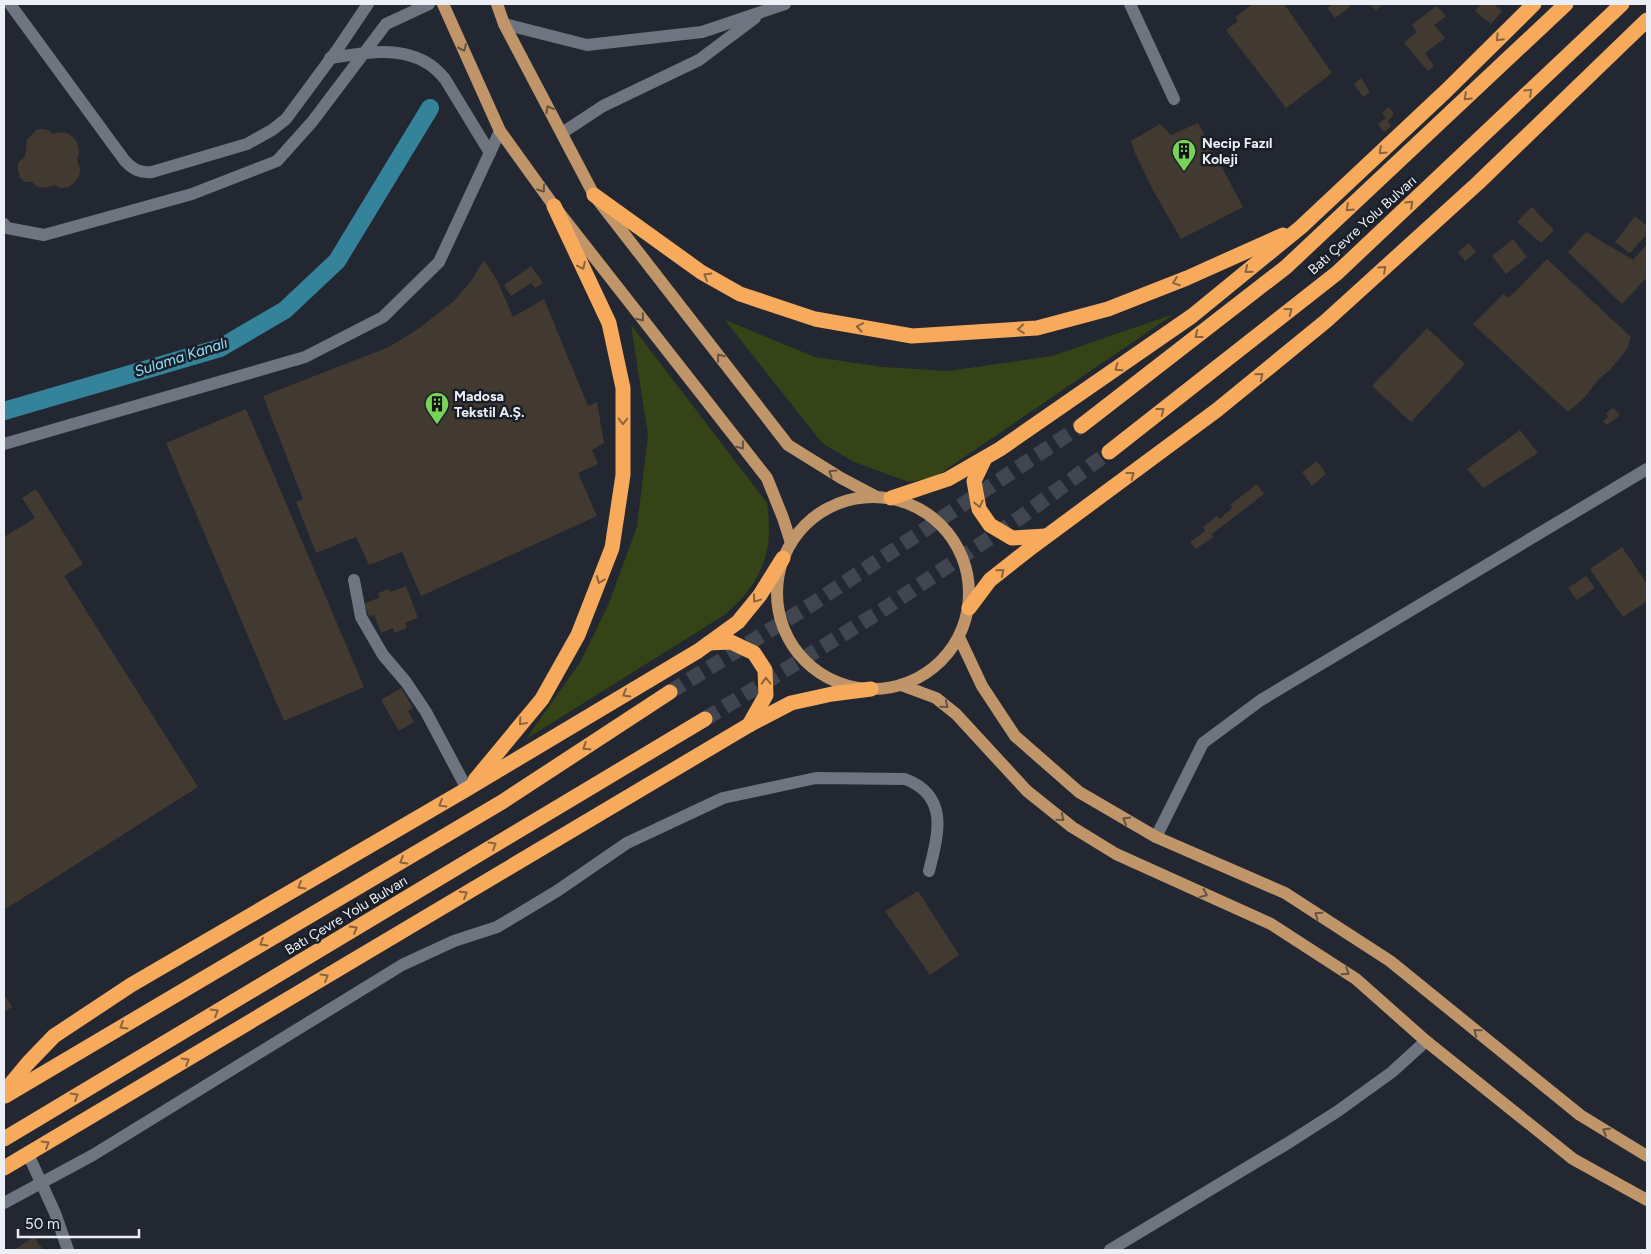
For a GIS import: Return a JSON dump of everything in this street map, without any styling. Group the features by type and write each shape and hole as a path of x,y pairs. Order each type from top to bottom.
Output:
{"highway":[{"path":"891,498 948,478 1000,449 1192,316 1300,227 1446,91 1534,4"},
{"name":"Batı Çevre Yolu Bulvarı","path":"1080,426 1286,268 1566,4"},
{"name":"Batı Çevre Yolu Bulvarı","path":"1108,452 1337,273 1622,4"},
{"path":"969,608 990,580 1046,536 1098,500 1217,410 1326,321 1478,183 1647,20"},
{"path":"594,195 700,272 740,294 815,319 912,336 1037,328 1108,309 1187,278 1300,227"},
{"path":"467,789 542,699 578,635 612,548 623,475 623,388 609,323 554,206"},
{"path":"985,458 974,481 979,509 990,525 1012,538 1046,536"},
{"path":"4,1092 54,1036 131,985 467,789 698,651 738,622 760,595 783,558"},
{"path":"709,643 731,642 754,653 765,670 766,695 749,725"},
{"path":"4,1168 749,725 791,703 832,694 871,689"},
{"name":"Batı Çevre Yolu Bulvarı","path":"4,1097 502,802 670,692"},
{"name":"Batı Çevre Yolu Bulvarı","path":"4,1139 705,719"}],"main road":[{"path":"443,4 500,131 554,206 767,478 783,518 790,543"},
{"path":"497,4 504,24 594,195 788,445 874,496"},
{"path":"874,496 891,498 919,508 943,526 960,550 969,578 969,608 959,637 944,658 924,675 901,685 871,689 840,684 814,669 793,646 780,618 777,588 783,558 790,543 806,523 826,508 850,499 874,496"},
{"path":"959,637 982,686 1015,736 1079,792 1156,837 1285,893 1382,956 1580,1115 1647,1156"},
{"path":"901,685 936,698 956,714 1027,791 1072,827 1116,854 1271,924 1356,978 1426,1041 1573,1159 1647,1200"}],"street":[{"path":"10,4 125,160 132,168 138,171 152,172 247,144 272,130 286,119 368,4"},
{"path":"5,228 44,235 192,194 277,161 312,122 386,24 429,4"},
{"path":"504,24 587,44 702,32 785,4"},
{"path":"1130,4 1174,99"},
{"path":"562,133 603,106 699,60 765,11"},
{"path":"330,58 365,53 401,52 421,59 437,68 490,153"},
{"path":"4,444 306,356 383,317 439,262 500,131"},
{"path":"1156,837 1203,743 1261,700 1647,469"},
{"path":"354,580 361,617 383,655 406,682 426,712 467,789"},
{"path":"4,1202 93,1155 402,965 454,941 497,927 557,891 627,843 723,798 816,778 905,779 918,784 926,793 934,804 938,819 938,834 929,871"},
{"path":"1110,1250 1338,1111 1392,1072 1426,1041"},
{"path":"28,1154 68,1250"}],"green space":[{"path":"1174,314 935,477 909,482 854,462 822,443 725,320 815,357 883,367 948,371 1052,356"},
{"path":"631,325 767,503 769,536 766,556 752,585 726,614 526,739 581,661 609,603 637,527 648,435"}],"building":[{"path":"1253,4 1284,4 1332,73 1286,108 1226,30 1238,21 1235,17"},
{"path":"1334,4 1349,4 1351,6 1335,18 1327,8"},
{"path":"1369,4 1383,4 1376,10"},
{"path":"1482,4 1493,4 1502,11 1491,24 1475,11"},
{"path":"1436,6 1446,16 1434,25 1445,38 1425,53 1434,66 1428,71 1404,43 1417,32 1412,25"},
{"path":"1361,78 1370,92 1363,97 1354,84"},
{"path":"1389,107 1394,114 1388,121 1391,126 1384,132 1378,124 1386,118 1382,113"},
{"name":"Necip Fazıl Koleji","path":"1198,123 1243,207 1181,239 1153,190 1131,141 1160,124 1171,135"},
{"path":"36,130 48,130 53,134 61,132 69,134 78,145 79,177 68,187 61,188 54,185 44,188 37,187 32,182 25,182 20,177 18,163 25,156 27,140"},
{"path":"1532,207 1554,230 1541,243 1517,222"},
{"path":"1635,216 1647,226 1647,234 1630,253 1615,242"},
{"path":"1586,232 1633,260 1647,244 1647,277 1622,304 1568,252"},
{"path":"1513,239 1527,257 1506,274 1492,256"},
{"path":"1469,243 1476,252 1465,261 1458,252"},
{"path":"1547,259 1631,337 1627,349 1610,370 1568,412 1473,324 1503,294 1509,298"},
{"name":"Madosa Tekstil A.Ş.","path":"484,260 497,280 513,317 544,299 588,406 597,402 604,443 592,450 598,464 578,473 597,516 421,596 402,552 369,565 356,537 316,553 296,502 303,499 263,396 389,347 418,329 454,301 471,281"},
{"path":"531,266 543,283 535,288 531,283 511,296 504,285"},
{"path":"1427,328 1465,364 1411,422 1372,386"},
{"path":"1613,408 1620,415 1607,425 1603,421 1608,417 1606,413"},
{"path":"246,409 364,687 284,721 166,443"},
{"path":"1520,430 1538,453 1483,488 1467,469"},
{"path":"1317,461 1326,474 1312,486 1302,472"},
{"path":"1257,484 1264,494 1212,534 1213,537 1196,549 1190,542 1205,531 1203,527 1217,516 1220,519 1233,507 1230,505"},
{"path":"36,489 83,564 64,576 198,787 4,910 4,537 35,518 22,498"},
{"path":"1622,547 1647,584 1647,601 1623,617 1590,569"},
{"path":"1586,576 1595,588 1577,600 1568,588"},
{"path":"406,586 418,618 405,623 407,628 394,633 393,628 381,633 374,615 369,616 364,604 380,597 378,593 389,589 391,592"},
{"path":"401,688 413,708 408,711 414,722 399,731 381,700"},
{"path":"918,891 959,955 930,975 885,911"},
{"path":"4,994 12,1007 4,1012"},
{"path":"34,1237 43,1250 14,1250"}],"waterway":[{"name":"Sulama Kanalı","path":"4,411 220,348 285,310 337,261 430,108"}],"tunnel":[{"path":"670,692 817,601 1081,426"},
{"path":"705,719 881,611 1021,517 1109,452"}],"place":[{"name":"Necip Fazıl Koleji","path":"1184,172"},
{"name":"Madosa Tekstil A.Ş.","path":"437,425"}]}
